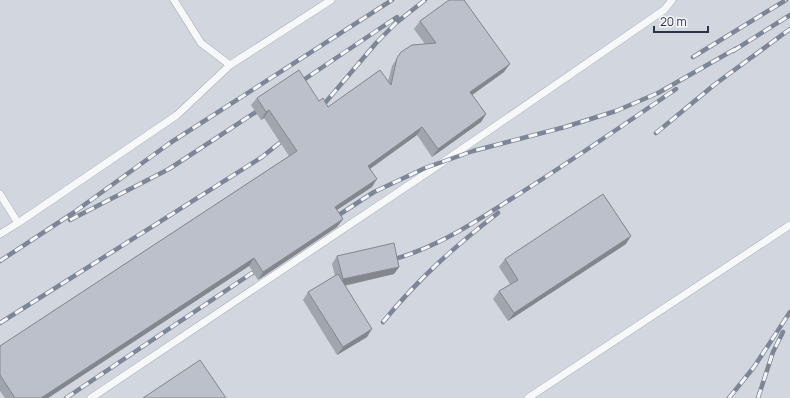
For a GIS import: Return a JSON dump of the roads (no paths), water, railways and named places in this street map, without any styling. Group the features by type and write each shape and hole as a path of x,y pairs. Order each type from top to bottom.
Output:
{"lane":[{"path":"174,0 201,43 230,65"},
{"path":"0,234 177,115 230,65 330,0"},
{"path":"91,398 450,158 664,10 672,0"},
{"path":"0,194 18,222"},
{"path":"528,398 790,225"}],"railway":[{"path":"0,261 73,213 170,143 392,0"},
{"path":"319,110 377,42 396,23 425,0"},
{"path":"693,57 786,0"},
{"path":"733,51 790,15"},
{"path":"296,85 397,17"},
{"path":"656,133 714,85 790,29"},
{"path":"331,220 374,192 425,168 473,151 565,127 616,111 658,93 737,48"},
{"path":"387,261 420,250 467,227 594,145 676,89"},
{"path":"70,220 169,169 265,106"},
{"path":"0,323 262,157 288,136"},
{"path":"383,322 424,277 467,238 498,213"},
{"path":"66,398 261,267"},
{"path":"729,398 754,367 790,312"},
{"path":"758,398 773,352 783,332"}]}
